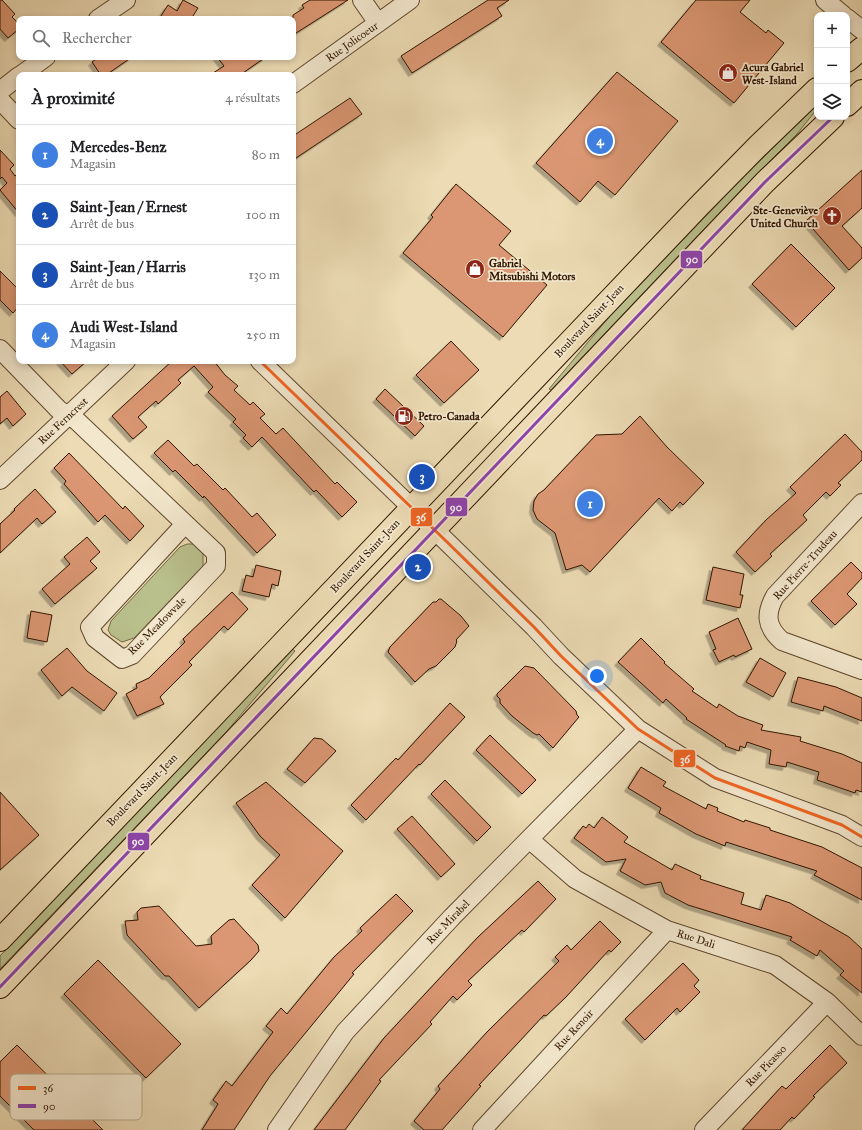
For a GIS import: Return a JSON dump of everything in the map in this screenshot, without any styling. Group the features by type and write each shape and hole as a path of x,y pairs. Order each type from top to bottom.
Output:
{"main road":[{"path":"850,59 862,48"},
{"path":"850,102 862,91"},
{"name":"Boulevard Saint-Jean","path":"0,940 730,174 814,92"},
{"path":"0,986 760,188 830,120"}],"street":[{"path":"362,0 378,23"},
{"name":"Rue Jolicoeur","path":"296,82 410,0"},
{"path":"825,0 839,12"},
{"path":"102,16 120,1"},
{"path":"850,20 862,30"},
{"path":"25,72 42,60"},
{"path":"0,91 16,79"},
{"path":"0,100 16,117"},
{"name":"Rue Meadowvale","path":"0,349 53,404 68,416 76,420 216,553 216,566 132,655 122,659 95,638 90,627 185,524"},
{"name":"Rue Ferncrest","path":"0,480 123,364"},
{"path":"263,364 534,627 561,656 638,729 715,778 842,825 862,837"},
{"name":"Rue Pierre-Trudeau","path":"862,503 775,596 769,606 769,620 772,632 782,641 862,670"},
{"name":"Rue Mirabel","path":"277,1130 345,1032 452,917 638,729"},
{"name":"Rue Dali","path":"529,839 575,879 667,930 775,965 827,1002 862,1036"},
{"name":"Rue Renoir","path":"482,1130 667,930"},
{"name":"Rue Picasso","path":"704,1130 827,1002"}],"green space":[{"path":"814,108 814,113 797,134 743,188 551,390 549,389 609,317 745,175"},
{"path":"187,544 193,544 203,551 203,566 134,638 122,642 111,635 108,630 111,621 180,547"},
{"path":"292,649 295,651 227,731 0,969 0,956"}],"building":[{"path":"0,0 2,0 15,14 12,17 16,21 16,31 8,38 0,29"},
{"path":"183,0 198,8 193,16 161,16 168,5 177,11"},
{"path":"310,0 348,0 296,33 296,16 293,15 304,8 302,5"},
{"path":"488,0 509,0 497,8 502,16 412,73 401,56"},
{"name":"Acura Gabriel West-Island","path":"696,0 750,0 740,12 766,33 768,30 784,43 734,103 661,42"},
{"path":"95,60 128,60 110,72 99,72 92,62"},
{"path":"219,60 262,60 244,72 215,72 224,66"},
{"path":"617,72 678,121 615,195 598,181 580,202 536,163"},
{"path":"350,98 362,114 296,158 296,134"},
{"path":"0,150 14,165 10,169 15,176 16,175 16,209 0,190 7,183 2,177 0,179"},
{"name":"Ste-Geneviève United Church","path":"862,170 862,208 842,226 862,248 862,258 849,270 806,221"},
{"name":"Gabriel Mitsubishi Motors","path":"456,184 511,231 499,245 547,285 503,337 403,253 433,217 431,215"},
{"path":"791,244 835,288 796,327 752,284"},
{"path":"0,271 16,287 16,310 13,313 0,300"},
{"path":"451,341 479,370 444,403 416,375"},
{"path":"63,364 84,364 72,374"},
{"path":"169,364 216,364 225,375 238,386 234,390 250,405 253,402 265,414 260,418 276,434 283,428 335,484 337,482 357,502 342,517 316,490 314,492 262,437 252,447 243,438 246,435 233,422 236,419 208,392 213,387 194,366 178,380 181,383 158,404 156,401 138,417 147,427 133,439 112,416"},
{"path":"385,389 424,426 415,436 376,399"},
{"path":"7,391 26,414 13,426 7,418 0,424 0,397"},
{"path":"640,416 667,447 704,483 683,505 680,502 672,511 659,498 590,572 582,565 566,570 555,533 537,519 533,510 534,501 538,494 544,490 596,435 622,434"},
{"path":"845,434 862,452 862,460 838,483 841,485 830,496 826,492 803,515 807,520 770,554 772,556 755,572 736,552 766,520 796,493 790,487"},
{"path":"168,440 194,466 197,464 223,490 225,488 252,517 257,513 276,535 257,553 204,496 203,498 175,470 173,472 154,453"},
{"path":"69,453 123,509 125,506 144,526 130,541 105,515 98,522 64,484 66,481 54,468"},
{"path":"35,489 56,512 42,524 37,518 0,553 0,524"},
{"path":"87,537 100,552 90,561 97,568 55,604 42,589 70,564 64,557"},
{"path":"851,562 862,573 862,578 847,594 857,604 835,625 811,601"},
{"path":"256,565 281,571 278,586 272,584 269,597 242,591 246,575 253,577"},
{"path":"713,567 744,574 740,595 743,595 740,608 706,600"},
{"path":"232,592 248,609 228,630 224,626 189,662 192,665 160,697 164,704 137,716 126,694 137,688 136,684 149,678 185,642 183,639"},
{"path":"441,599 461,616 469,626 456,640 455,647 436,666 429,669 415,682 388,652 390,647 433,602 436,602"},
{"path":"31,611 52,615 47,642 27,638"},
{"path":"738,618 752,649 735,657 734,655 719,662 713,650 716,649 709,632"},
{"path":"641,638 665,662 664,663 694,689 692,691 717,708 719,704 738,716 763,725 761,730 801,737 800,741 842,754 862,763 862,792 856,790 855,793 817,780 819,772 787,762 786,767 769,764 771,750 747,742 745,748 740,746 739,751 725,746 726,745 686,719 687,718 666,699 663,703 618,662"},
{"path":"67,648 87,671 117,693 104,711 72,687 62,696 41,670"},
{"path":"760,658 786,673 773,697 746,682"},
{"path":"525,666 534,668 576,711 579,717 553,748 539,734 537,735 533,733 512,716 500,703 500,699 497,696 497,694"},
{"path":"798,677 836,687 862,698 862,721 824,706 823,711 791,702"},
{"path":"450,703 465,717 366,820 351,805 396,758 398,760"},
{"path":"490,735 536,780 522,794 476,750"},
{"path":"314,738 322,739 336,751 305,783 287,769"},
{"path":"641,767 666,782 663,786 706,809 708,804 718,808 717,811 744,822 745,820 770,828 770,830 822,847 862,868 862,900 814,875 817,871 726,842 725,846 696,834 659,813 661,808 628,788"},
{"path":"445,780 491,827 477,841 431,794"},
{"path":"266,782 343,851 285,918 252,885 280,855 260,836 236,803"},
{"path":"0,792 39,835 0,870"},
{"path":"412,816 455,864 441,877 397,829"},
{"path":"602,817 628,837 624,842 672,870 675,864 701,876 700,879 744,893 741,904 761,910 766,895 790,903 849,937 862,949 862,993 840,975 844,971 820,950 817,956 790,940 792,937 688,905 665,893 661,882 645,885 620,871 626,859 606,862 574,838 583,826 586,828 589,824 594,828"},
{"path":"538,881 556,899 524,932 522,930 468,981 472,985 457,1000 453,996 430,1022 432,1024 379,1080 381,1081 345,1130 314,1130 384,1038 478,937"},
{"path":"396,894 413,911 352,973 354,974 270,1076 234,1130 202,1130 218,1104 213,1100 226,1081 232,1086 273,1032 266,1026 281,1008 287,1014 334,957 362,931 360,928"},
{"path":"159,906 196,946 212,944 211,936 229,920 234,919 258,945 259,951 199,1008 169,976 165,976 127,935 125,921 138,920 137,912 141,908"},
{"path":"600,921 621,942 611,952 609,950 566,997 546,1016 544,1015 479,1085 481,1086 442,1130 424,1130 414,1121 440,1089 438,1086 487,1032 559,961 555,957 567,945 571,950"},
{"path":"98,960 181,1044 146,1078 64,994"},
{"path":"683,963 699,980 694,986 700,992 680,1012 677,1008 645,1040 625,1019"},
{"path":"17,1045 46,1074 10,1074 10,1106 0,1096 0,1062"},
{"path":"830,1045 847,1063 813,1096 815,1097 794,1119 792,1117 780,1130 742,1130 782,1086 786,1089"},
{"path":"24,1120 93,1120 103,1130 34,1130"}],"transit line":[{"name":"90","path":"0,987 765,182 830,120"},
{"name":"36","path":"263,364 534,627 561,656 638,729 715,778 842,825 862,837"}],"place":[{"name":"Acura Gabriel West-Island","path":"728,73"},
{"name":"Audi West-Island","path":"600,141"},
{"name":"Ste-Geneviève United Church","path":"832,216"},
{"name":"Gabriel Mitsubishi Motors","path":"475,269"},
{"name":"Petro-Canada","path":"404,416"},
{"name":"Saint-Jean / Harris","path":"422,477"},
{"name":"Mercedes-Benz","path":"590,504"},
{"name":"Saint-Jean / Ernest","path":"418,567"}]}
